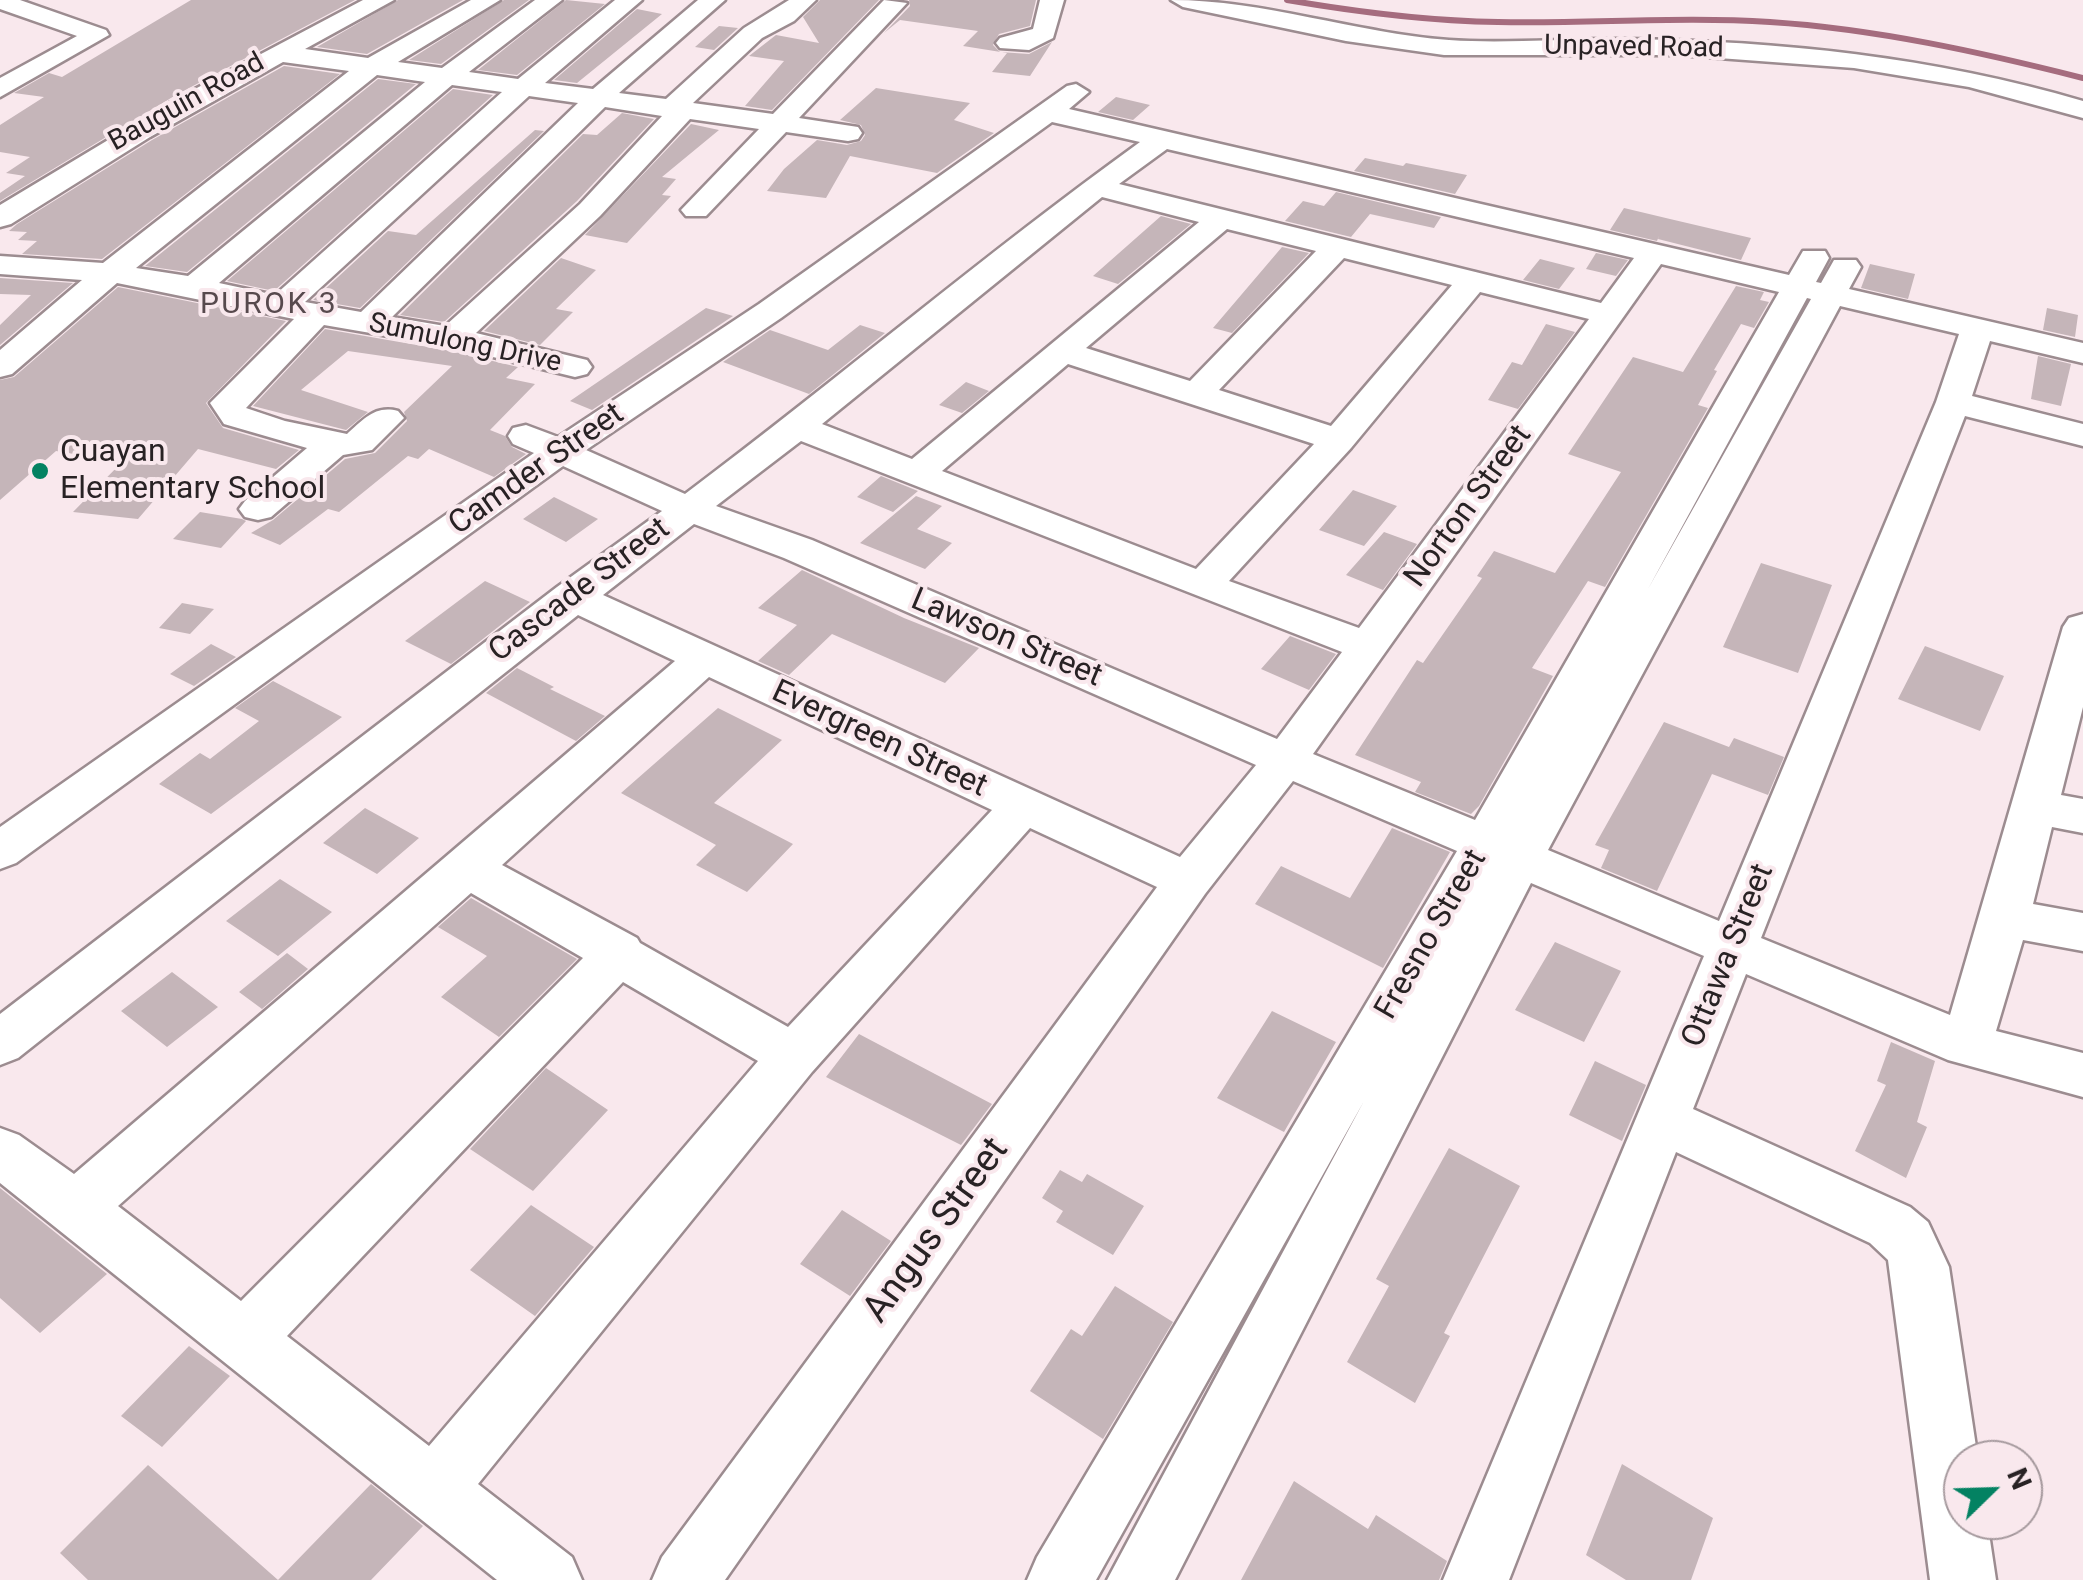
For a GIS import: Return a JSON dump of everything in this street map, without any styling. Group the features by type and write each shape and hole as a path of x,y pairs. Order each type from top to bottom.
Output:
{"street":[{"name":"Bauguin Road","path":"0,218 96,154 382,0"},
{"path":"0,367 110,273 368,69 488,0"},
{"path":"195,287 444,79 550,0"},
{"path":"368,322 596,100 712,0"},
{"path":"452,337 590,210 676,110 753,32 785,16 804,0"},
{"path":"1009,43 1029,42 1044,33 1052,0"},
{"name":"Unpaved Road","path":"1183,0 1317,29 1446,47 1638,47 1862,60 1988,84 2083,110"},
{"path":"0,1 97,35 0,88"},
{"path":"696,210 895,3"},
{"path":"386,418 360,442 334,444 236,417 227,403 300,309 520,90 619,9 670,34"},
{"path":"276,54 848,133"},
{"path":"14,57 42,66"},
{"name":"Camder Street","path":"0,851 542,444 770,312 1063,103 1161,140"},
{"path":"1161,140 1653,254 1822,277 1977,329 2083,354"},
{"name":"Cascade Street","path":"0,1043 571,596 797,427 1094,187 1161,140"},
{"path":"1094,187 1611,315"},
{"path":"916,474 1221,218"},
{"path":"1197,394 1337,247"},
{"name":"Norton Street","path":"1286,760 1653,254"},
{"name":"Sumulong Drive","path":"0,265 110,273 195,287 452,337 574,367"},
{"name":"Fresno Street","path":"1060,1580 1503,849 1822,277"},
{"path":"1203,586 1338,440 1473,280"},
{"name":"Ottawa Street","path":"1476,1580 1953,402 1977,329"},
{"path":"1062,351 1338,440"},
{"path":"1953,402 2083,435"},
{"path":"797,427 1367,646"},
{"path":"258,510 334,444"},
{"name":"Lawson Street","path":"542,444 1966,1046 2083,1075"},
{"name":"Evergreen Street","path":"571,596 1022,807 1188,880"},
{"path":"1966,1046 2005,918 2032,807 2073,708 2083,627"},
{"path":"76,1207 703,659"},
{"name":"Angus Street","path":"685,1580 1188,880 1286,760"},
{"path":"432,1491 794,1056 1022,807"},
{"path":"2032,807 2083,816"},
{"name":"Fresno Street","path":"1140,1580 1503,849"},
{"path":"468,868 620,952 794,1056"},
{"path":"2005,918 2083,932"},
{"path":"243,1340 620,952"},
{"path":"1662,1120 1890,1225 1908,1241 1920,1268 1963,1580"},
{"path":"0,1152 76,1207 549,1580"}],"building":[{"path":"191,0 355,0 176,95 0,201 0,193 25,176 6,173 30,157 0,152 0,125 44,97 14,93 49,73 62,77"},
{"path":"398,0 463,0 367,54 317,47"},
{"path":"504,0 529,0 441,64 409,60"},
{"path":"566,0 605,4 517,75 478,70"},
{"path":"820,0 879,0 772,110 745,106 784,61 749,56 776,35 819,43 803,17"},
{"path":"909,0 1036,0 1030,26 999,34 993,45 1000,52 963,46 978,31 900,20 884,33 910,6"},
{"path":"637,9 662,14 577,83 554,80"},
{"path":"719,26 738,28 714,50 695,47"},
{"path":"1052,42 1030,76 992,72 1007,53 1001,52 1029,54"},
{"path":"284,66 340,74 102,259 22,254 37,241 18,240 27,232 9,231 17,224 152,140"},
{"path":"378,79 416,84 187,272 145,266"},
{"path":"876,88 970,103 954,120 994,133 937,173 850,156 826,198 767,191 784,169 817,140 847,145 861,141 865,135 861,125 840,120"},
{"path":"453,89 493,95 274,291 227,281"},
{"path":"1116,97 1150,105 1133,120 1098,112"},
{"path":"622,113 654,119 577,201 444,322 400,315 583,134 597,135"},
{"path":"691,124 719,130 662,177 676,179 662,195 671,196 627,243 585,235"},
{"path":"535,130 544,131 360,308 313,300 388,231 416,235"},
{"path":"1365,158 1467,175 1455,194 1354,171"},
{"path":"1336,192 1441,217 1434,228 1370,214 1351,237 1285,221 1303,201 1324,206"},
{"path":"1624,208 1751,238 1741,260 1658,239 1659,236 1657,241 1610,230"},
{"path":"1161,216 1191,224 1118,284 1093,276"},
{"path":"1282,247 1309,253 1232,333 1213,328"},
{"path":"1596,253 1628,260 1616,276 1586,269"},
{"path":"561,258 596,270 556,309 573,312 540,345 484,331"},
{"path":"1540,259 1575,268 1559,289 1523,280"},
{"path":"1870,264 1915,274 1908,299 1861,288"},
{"path":"0,278 73,283 0,345 0,325 31,295 0,294"},
{"path":"1736,286 1764,292 1760,300 1769,302 1754,328 1741,324 1714,370 1717,371 1698,405 1708,408 1605,587 1588,581 1532,668 1553,676 1479,806 1471,814 1415,792 1421,782 1355,755 1417,660 1423,663 1482,578 1477,576 1494,551 1555,573 1621,472 1568,454 1633,357 1683,372"},
{"path":"118,287 286,321 206,403 223,428 299,450 276,469 198,449 138,519 73,512 122,462 56,451 0,500 0,380 14,377"},
{"path":"706,308 733,316 592,410 570,401"},
{"path":"2047,308 2078,315 2075,337 2043,330"},
{"path":"1546,324 1575,332 1518,409 1488,400 1512,362 1522,365"},
{"path":"860,325 885,333 809,394 723,362 770,330 828,350"},
{"path":"325,329 518,367 506,378 535,384 490,430 505,436 512,447 526,454 494,477 429,449 418,459 408,456 339,512 328,509 280,545 251,533 273,520 345,459 375,453 407,421 404,412 452,366 348,351 301,390 368,412 346,430 253,406"},
{"path":"2038,356 2071,364 2061,406 2031,399"},
{"path":"966,382 989,391 962,413 939,405"},
{"path":"881,476 918,491 893,512 857,497"},
{"path":"1353,490 1397,506 1364,546 1319,530"},
{"path":"916,496 942,506 917,529 952,543 925,569 860,543"},
{"path":"554,497 598,519 566,542 523,519"},
{"path":"200,512 246,521 221,548 173,539"},
{"path":"1384,532 1417,544 1383,590 1346,575"},
{"path":"1761,563 1832,585 1798,673 1723,647"},
{"path":"802,570 979,648 945,683 832,634 789,675 758,661 797,625 758,608"},
{"path":"485,581 530,602 451,664 405,641"},
{"path":"182,603 214,609 190,634 159,628"},
{"path":"1290,636 1336,654 1309,690 1261,669"},
{"path":"211,644 236,657 194,686 170,674"},
{"path":"1925,646 2004,676 1980,731 1898,699"},
{"path":"517,668 605,716 576,741 486,693"},
{"path":"273,681 342,717 211,814 159,784 200,753 210,759 259,721 235,708"},
{"path":"718,708 782,740 714,803 793,844 747,892 696,865 716,845 621,793"},
{"path":"1664,722 1729,747 1734,738 1784,757 1768,795 1712,774 1657,891 1601,868 1609,850 1595,845"},
{"path":"365,808 419,838 377,874 323,843"},
{"path":"1392,828 1450,852 1383,968 1255,904 1281,866 1350,898"},
{"path":"280,879 332,912 278,956 226,921"},
{"path":"471,898 577,959 499,1037 441,997 487,956 438,927"},
{"path":"1555,942 1621,971 1584,1042 1515,1010"},
{"path":"287,953 308,969 262,1009 239,992"},
{"path":"172,972 218,1007 167,1047 121,1011"},
{"path":"1272,1011 1336,1042 1284,1132 1217,1098"},
{"path":"859,1034 992,1104 961,1145 826,1077"},
{"path":"1891,1042 1935,1061 1917,1122 1927,1127 1906,1178 1855,1151 1886,1085 1877,1081"},
{"path":"1595,1061 1646,1085 1622,1141 1569,1115"},
{"path":"546,1068 608,1110 533,1191 470,1149"},
{"path":"1449,1148 1520,1186 1444,1333 1450,1336 1415,1403 1347,1362 1389,1286 1376,1279"},
{"path":"1060,1170 1082,1182 1087,1174 1144,1206 1113,1255 1056,1222 1063,1211 1042,1198"},
{"path":"0,1188 107,1274 40,1333 0,1298"},
{"path":"531,1205 594,1247 535,1316 470,1270"},
{"path":"842,1210 891,1241 850,1296 800,1264"},
{"path":"1115,1286 1173,1322 1103,1439 1030,1391 1071,1329 1082,1336"},
{"path":"189,1346 230,1376 162,1447 121,1416"},
{"path":"1622,1464 1713,1518 1691,1580 1626,1580 1586,1555"},
{"path":"148,1465 278,1580 88,1580 60,1553"},
{"path":"1294,1481 1368,1529 1376,1515 1447,1561 1439,1580 1241,1580"},
{"path":"371,1484 423,1526 371,1580 278,1580"}],"waterway":[{"path":"1287,0 1471,21 1702,20 1810,25 1928,43 2083,78"}],"place":[{"name":"Cuayan Elementary School","path":"40,471"}],"district":[{"name":"PUROK 3","path":"269,305"}]}
